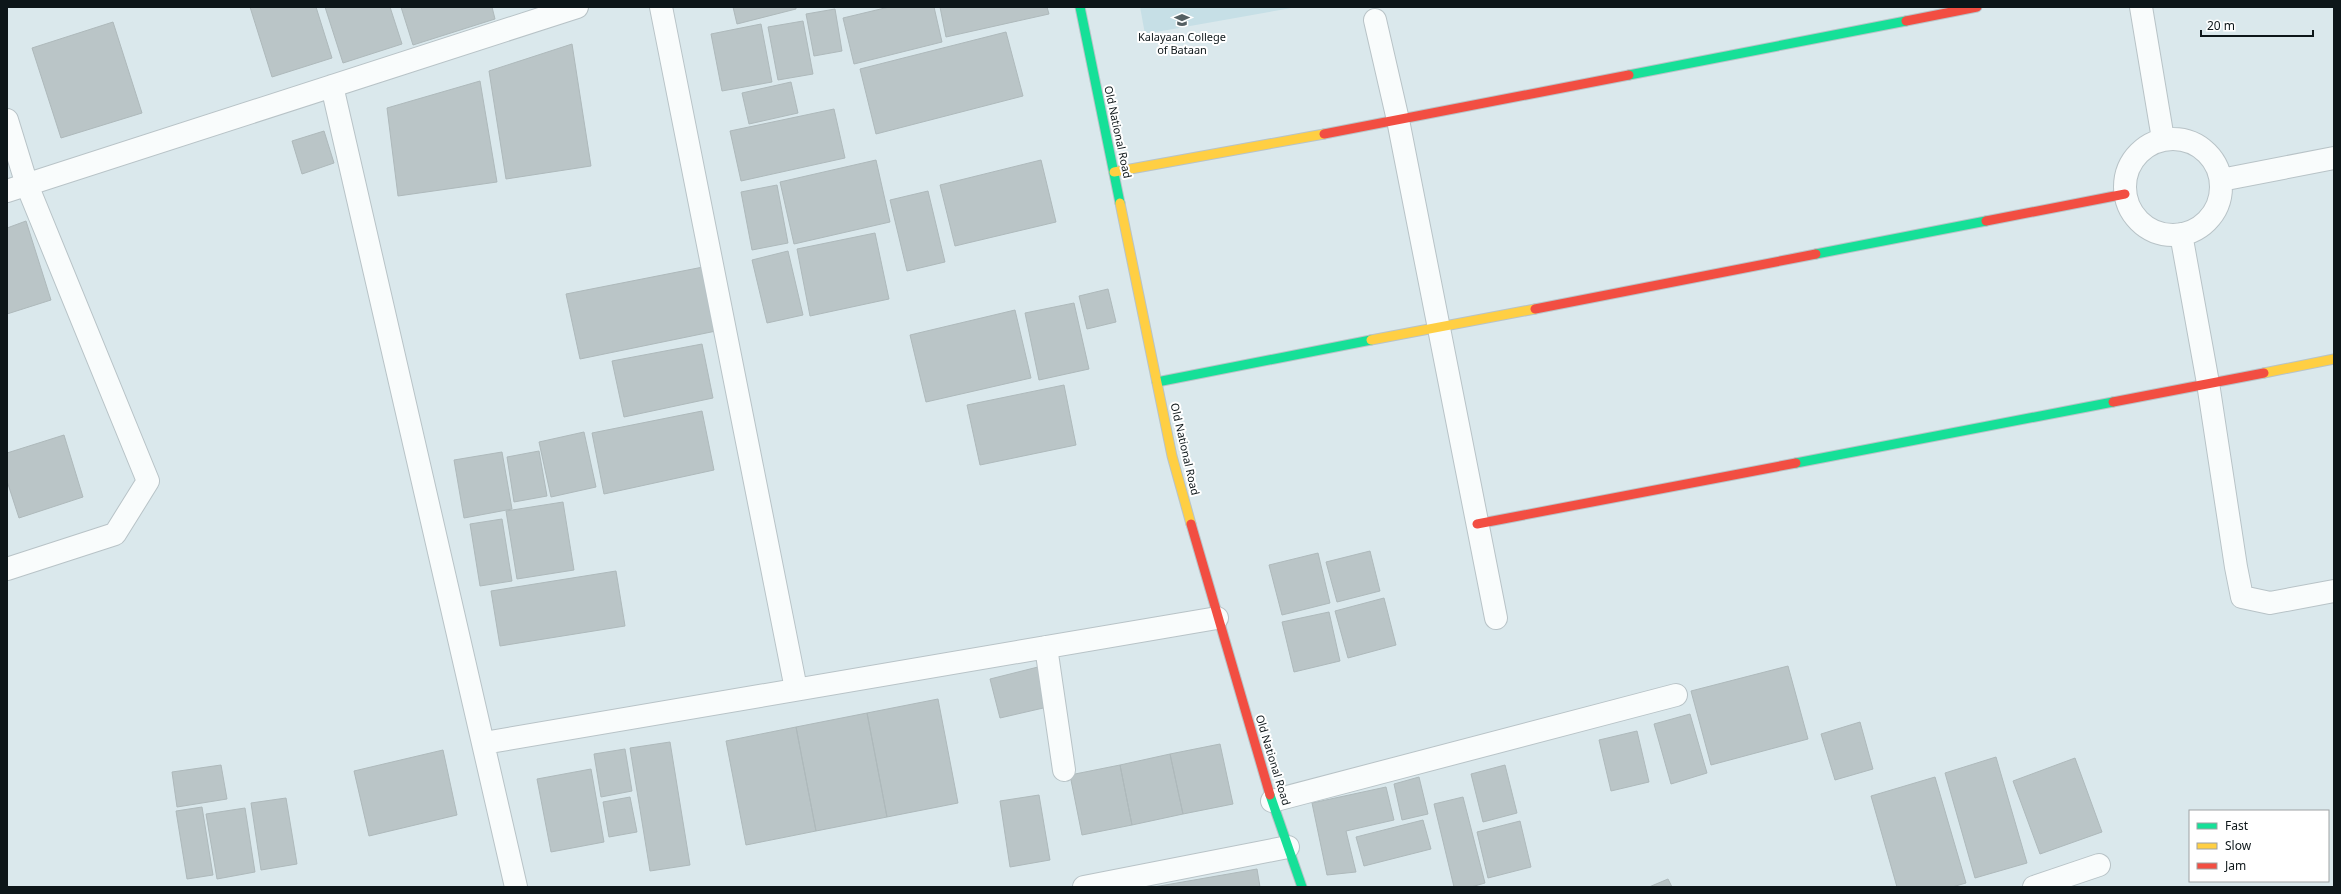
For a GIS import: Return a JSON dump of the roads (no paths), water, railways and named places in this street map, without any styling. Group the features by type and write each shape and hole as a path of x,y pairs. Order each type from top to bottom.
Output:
{"street":[{"path":"17,188 577,7"},
{"path":"662,7 796,689"},
{"name":"Old National Road","path":"1080,7 1172,456 1217,618 1272,800 1302,887"},
{"path":"1114,172 1398,120 1977,7"},
{"path":"2141,7 2164,139"},
{"path":"1375,20 1398,120 1437,328 1496,618"},
{"path":"332,86 516,887"},
{"path":"7,120 17,188 148,481 115,534 7,569"},
{"path":"2164,139 2179,139 2194,143 2206,152 2216,165 2221,180 2220,194 2216,208 2207,220 2196,229 2181,234 2158,232 2138,221 2129,208 2125,194 2125,179 2129,165 2138,153 2149,144 2164,139"},
{"path":"2221,180 2334,158"},
{"path":"1158,382 2125,194"},
{"path":"2181,234 2208,383 2242,598 2270,603 2334,591"},
{"path":"1477,524 2334,359"},
{"path":"484,743 1217,618"},
{"path":"1046,647 1064,770"},
{"path":"1272,800 1676,695"},
{"path":"1084,887 1288,847"},
{"path":"2034,887 2099,865"}],"place":[{"name":"Kalayaan College of Bataan","path":"1182,20"}]}
